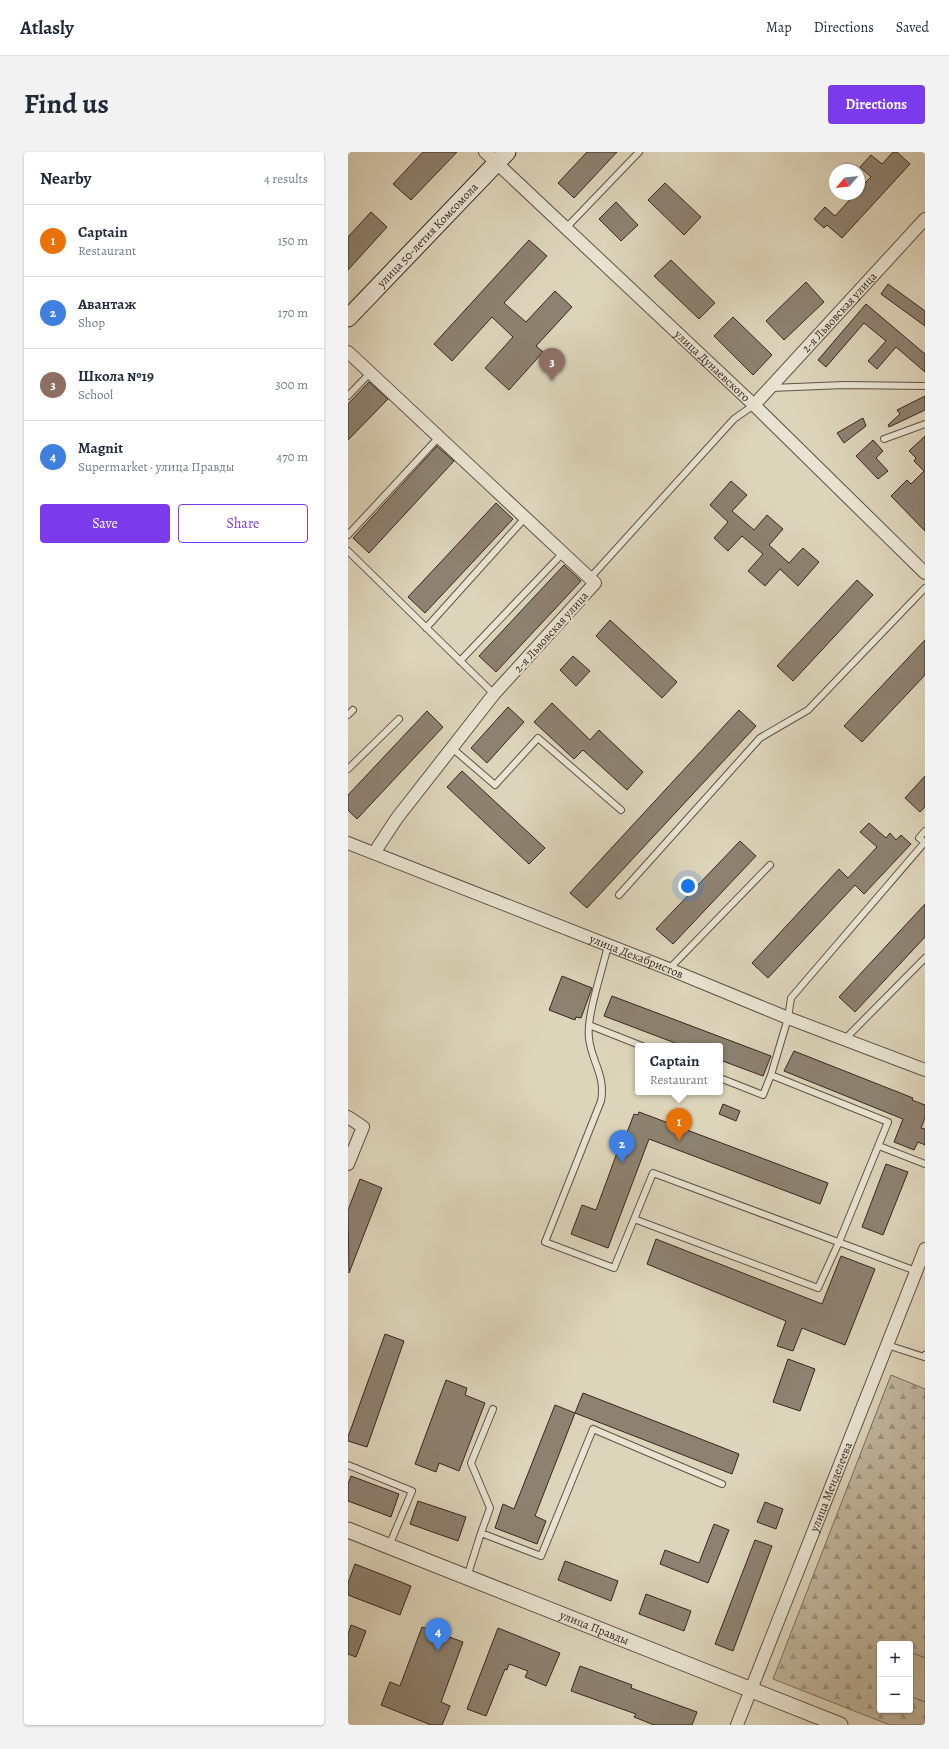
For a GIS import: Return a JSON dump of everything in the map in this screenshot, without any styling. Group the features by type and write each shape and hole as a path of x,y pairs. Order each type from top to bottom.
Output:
{"main road":[{"name":"улица 50-летия Комсомола","path":"348,318 496,156"}],"street":[{"name":"улица Дунаевского","path":"496,156 566,228 754,405 925,572"},
{"name":"2-я Львовская улица","path":"754,405 925,219"},
{"name":"2-я Львовская улица","path":"348,352 595,583 494,694 397,818 374,853"},
{"name":"улица Декабристов","path":"348,843 669,969 788,1018 924,1067"},
{"path":"348,1117 363,1127 348,1164"},
{"name":"улица Менделеева","path":"737,1725 925,1249"},
{"name":"улица Правды","path":"348,1530 840,1725"}],"lane":[{"path":"566,228 639,152"},
{"path":"348,396 370,373"},
{"path":"770,388 844,385 925,386"},
{"path":"590,578 734,419 754,405"},
{"path":"884,439 925,424"},
{"path":"348,535 439,437"},
{"path":"426,628 525,518"},
{"path":"348,551 494,694"},
{"path":"460,661 563,553"},
{"path":"619,895 760,738 808,710 925,588"},
{"path":"348,715 353,710"},
{"path":"348,769 399,719"},
{"path":"452,748 495,785 538,738 621,810"},
{"path":"723,1079 763,1095 771,1075 788,1018 791,998 925,842 919,838 925,832"},
{"path":"669,969 770,865"},
{"path":"608,945 589,1024 589,1040 604,1089 545,1242 614,1268 653,1173 916,1271"},
{"path":"845,1039 925,958"},
{"path":"589,1024 635,1043"},
{"path":"634,1219 818,1288 839,1242 888,1122 771,1075"},
{"path":"879,1146 925,1164"},
{"path":"887,1344 925,1356"},
{"path":"467,1577 490,1508 471,1463 493,1409"},
{"path":"481,1533 542,1556 593,1429 722,1484"},
{"path":"348,1465 412,1491 389,1546"}],"green space":[{"path":"891,1375 925,1389 925,1658 913,1653 913,1641 877,1641 877,1713 913,1713 913,1697 925,1702 925,1725 890,1725 773,1679"},
{"path":"913,1653 925,1658 925,1702 913,1697"}],"building":[{"path":"423,152 457,152 411,200 393,184"},
{"path":"587,152 617,152 574,198 558,183"},
{"path":"893,152 897,152 910,164 842,238 827,225 824,228 814,219 825,207 835,216 850,200 865,200 865,183 871,177 865,172 865,164 863,164 871,155 882,164"},
{"path":"665,183 701,217 684,235 648,200"},
{"path":"616,202 638,225 621,241 599,219"},
{"path":"371,212 387,227 348,270 348,237"},
{"path":"529,240 547,256 504,303 526,322 555,291 572,307 536,346 543,352 509,390 485,368 513,337 492,317 452,361 434,344"},
{"path":"671,260 715,303 699,319 654,276"},
{"path":"806,282 824,302 784,340 766,321"},
{"path":"888,284 925,311 925,326 881,294"},
{"path":"866,304 925,354 925,372 896,347 877,369 868,361 886,341 864,323 826,367 818,360"},
{"path":"733,317 772,355 753,375 714,336"},
{"path":"369,382 388,399 348,440 348,404"},
{"path":"925,396 925,410 889,427 888,425 900,414 897,410"},
{"path":"863,418 866,426 844,443 837,433"},
{"path":"925,436 925,531 891,496 907,480 911,484 924,471 914,461 916,458 909,451"},
{"path":"873,440 883,451 876,458 888,471 878,479 856,456"},
{"path":"437,446 454,461 369,553 353,538"},
{"path":"731,481 747,495 732,511 754,530 767,515 783,529 769,545 789,563 803,548 819,562 798,586 780,569 765,586 748,571 763,554 742,536 728,551 714,538 728,522 710,505"},
{"path":"496,503 513,519 425,613 408,597"},
{"path":"564,565 581,581 496,672 479,656"},
{"path":"857,580 873,595 793,681 777,666"},
{"path":"610,620 677,682 662,698 596,636"},
{"path":"925,640 925,675 862,742 844,726"},
{"path":"573,656 590,671 576,686 560,670"},
{"path":"552,703 590,740 599,730 643,772 627,790 583,750 574,759 534,722"},
{"path":"508,707 524,722 487,763 471,748"},
{"path":"739,710 756,726 587,908 570,893"},
{"path":"427,711 443,727 357,819 348,810 348,795"},
{"path":"462,771 545,848 529,864 447,787"},
{"path":"925,776 925,807 920,812 905,798"},
{"path":"869,823 886,838 890,833 896,840 901,835 911,844 864,894 855,885 768,978 752,963 839,869 848,878 877,847 860,832"},
{"path":"740,841 756,856 673,944 656,929"},
{"path":"925,904 925,937 855,1012 839,997"},
{"path":"562,976 592,988 581,1018 576,1017 575,1020 549,1010"},
{"path":"612,996 771,1056 763,1076 723,1061 723,1043 675,1043 604,1016"},
{"path":"794,1051 913,1098 912,1100 925,1105 925,1118 921,1128 925,1129 925,1145 918,1142 914,1150 894,1142 903,1119 784,1071"},
{"path":"723,1104 740,1111 736,1121 719,1114"},
{"path":"639,1112 828,1183 820,1204 649,1139 608,1248 571,1234 582,1205 596,1210 621,1142 623,1143 634,1114 638,1115"},
{"path":"886,1164 908,1172 883,1235 862,1227"},
{"path":"360,1179 382,1188 349,1273 348,1210"},
{"path":"656,1239 822,1304 841,1256 875,1269 845,1345 802,1328 793,1351 777,1346 786,1321 647,1264"},
{"path":"385,1334 404,1341 367,1447 348,1441 348,1437"},
{"path":"788,1359 815,1369 800,1411 773,1402"},
{"path":"446,1380 467,1388 465,1395 485,1403 459,1471 439,1463 436,1472 415,1464"},
{"path":"583,1393 739,1454 732,1474 575,1413"},
{"path":"555,1405 575,1413 535,1516 546,1521 537,1544 495,1528 503,1504 514,1509"},
{"path":"351,1476 399,1494 391,1517 348,1501 348,1484"},
{"path":"418,1501 466,1517 458,1541 410,1524"},
{"path":"765,1502 783,1509 776,1529 757,1522"},
{"path":"714,1524 729,1530 708,1583 660,1564 665,1550 699,1563"},
{"path":"755,1540 772,1546 733,1651 715,1644"},
{"path":"565,1561 618,1581 611,1601 558,1580"},
{"path":"355,1564 411,1586 400,1615 348,1595 348,1583"},
{"path":"646,1594 691,1611 684,1631 639,1614"},
{"path":"351,1625 366,1631 356,1657 348,1654 348,1634"},
{"path":"422,1627 463,1642 441,1702 450,1706 442,1725 431,1725 381,1705 390,1682 400,1686"},
{"path":"498,1628 560,1653 546,1686 525,1677 528,1671 509,1664 507,1670 505,1669 486,1716 467,1709"},
{"path":"580,1666 632,1685 631,1688 697,1712 692,1725 654,1725 634,1717 636,1714 571,1691"}],"place":[{"name":"Школа №19","path":"552,381"},
{"name":"Captain","path":"679,1141"},
{"name":"Авантаж","path":"622,1163"},
{"name":"Magnit","path":"438,1651"}]}
